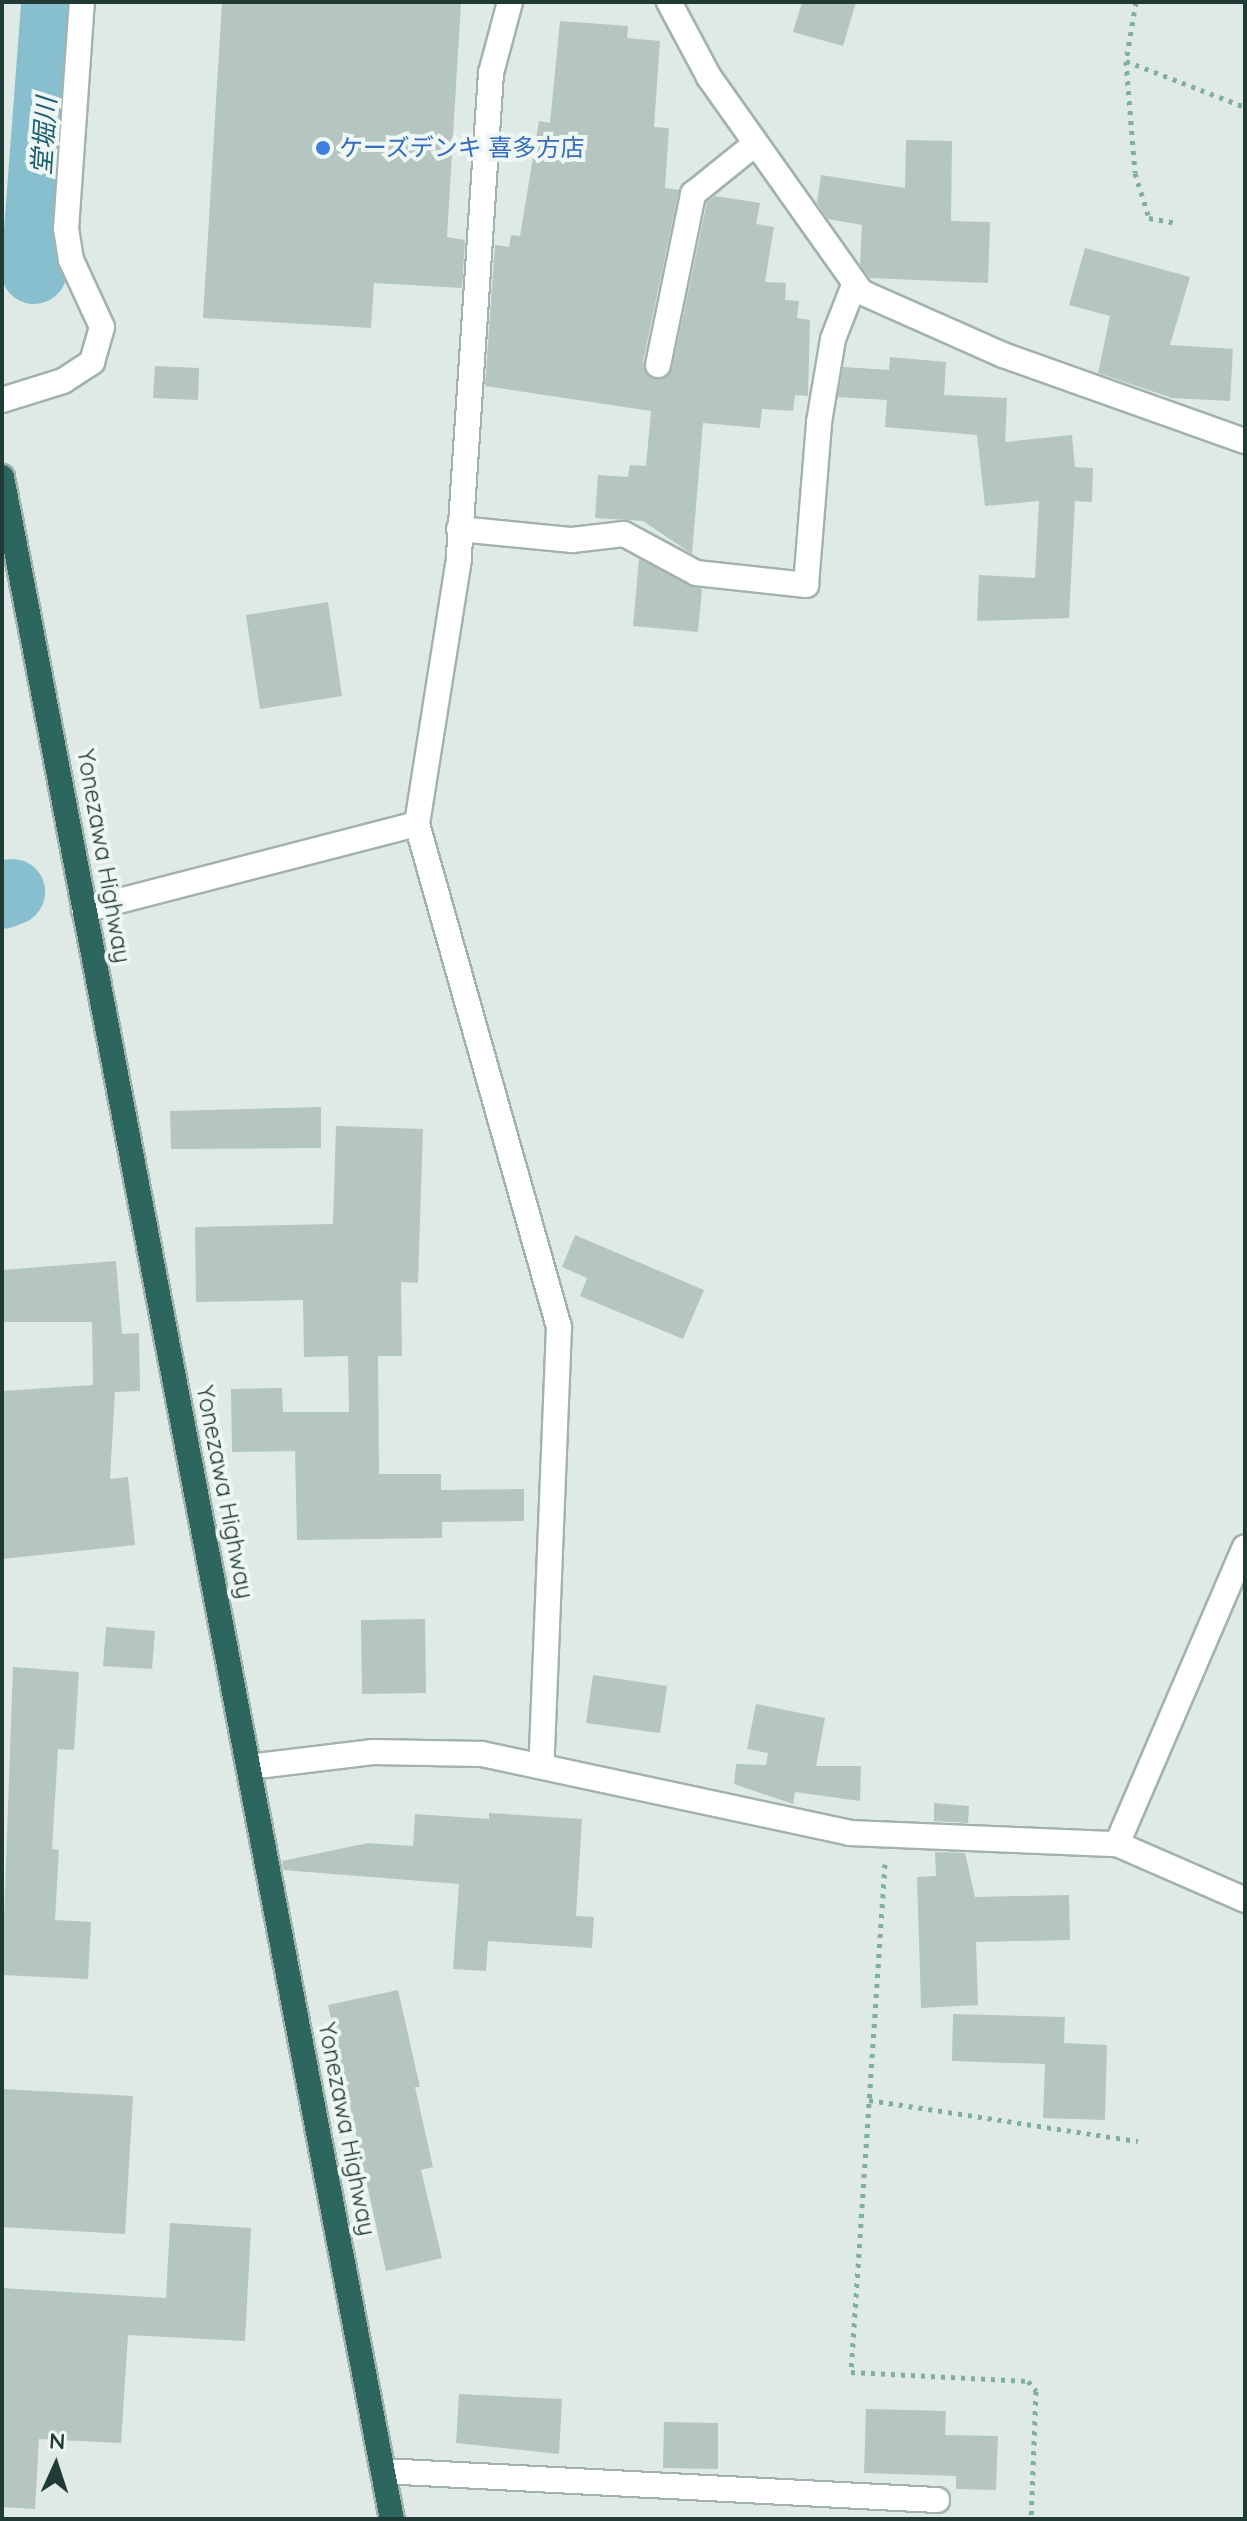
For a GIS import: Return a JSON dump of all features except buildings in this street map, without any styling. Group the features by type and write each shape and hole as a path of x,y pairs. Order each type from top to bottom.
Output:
{"highway":[{"name":"Yonezawa Highway","path":"2,477 392,2519"}],"street":[{"path":"2,400 63,381 92,362 102,327 71,260 66,229 82,2"},
{"path":"510,2 491,73 459,529 417,824 559,1327 542,1757"},
{"path":"669,2 755,144 854,285 1003,355 1245,441"},
{"path":"658,365 693,194 755,144"},
{"path":"459,529 572,540 624,534 696,573 806,585 819,422 833,339 854,285"},
{"path":"84,910 417,824"},
{"path":"1117,1844 1245,1547"},
{"path":"249,1767 373,1752 482,1754 886,1837 1117,1844 1245,1900"},
{"path":"383,2471 937,2500"}],"path":[{"path":"1136,2 1126,61 1142,204 1149,218 1176,223"},
{"path":"1126,61 1245,107"},
{"path":"886,1837 851,2372 1028,2381 1036,2391 1031,2519"},
{"path":"869,2100 1138,2141"}],"waterway":[{"name":"堂堀川","path":"34,271 54,2"},
{"name":"堂堀川","path":"2,896 12,892"}],"place":[{"name":"ケーズデンキ 喜多方店","path":"323,148"}]}
